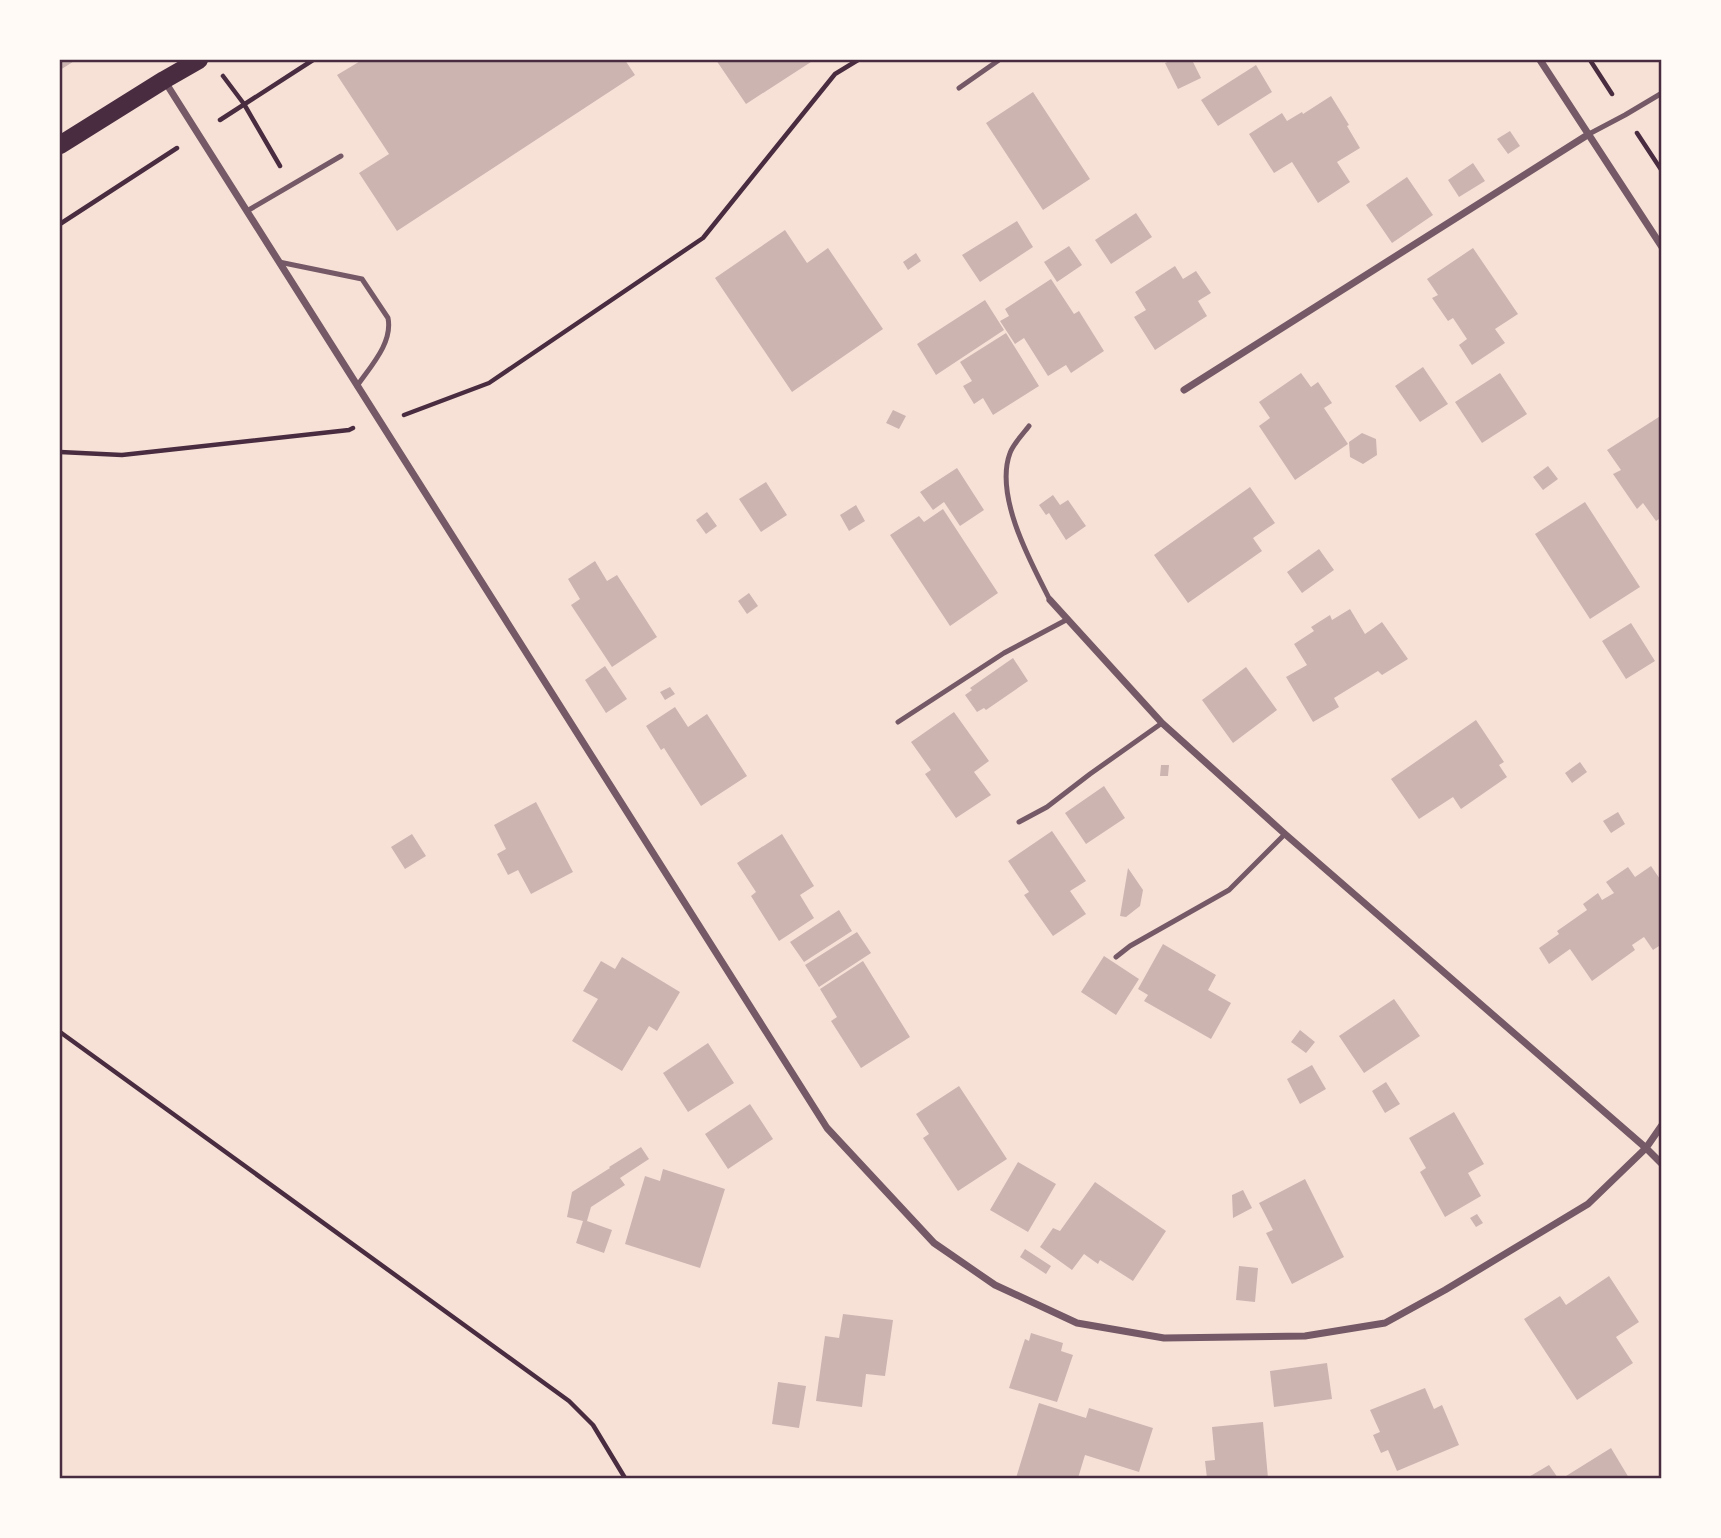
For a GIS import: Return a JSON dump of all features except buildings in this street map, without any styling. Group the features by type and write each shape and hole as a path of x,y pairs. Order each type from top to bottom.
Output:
{"main road":[{"path":"60,145 199,60"}],"street":[{"path":"1540,60 1661,247"},
{"path":"164,80 827,1128 934,1243 995,1285 1077,1323 1164,1338 1305,1336 1385,1323 1445,1290 1588,1203 1646,1148 1661,1125"},
{"path":"1184,390 1588,134"},
{"path":"1050,600 1161,723 1661,1164"}],"lane":[{"path":"959,88 999,60"},
{"path":"1588,134 1661,93"},
{"path":"247,211 341,156"},
{"path":"278,262 362,279 388,318 390,325 380,353 358,386"},
{"path":"1029,426 1010,452 1006,471 1009,500 1022,541 1050,600"},
{"path":"898,722 1004,653 1068,619"},
{"path":"1019,822 1047,807 1161,723"},
{"path":"1116,957 1130,946 1229,890 1285,834"}],"path":[{"path":"60,452 122,455 349,430 375,414 402,416 489,383 703,238 835,74 858,60"},
{"path":"222,75 244,104 291,185"},
{"path":"60,1032 569,1401 593,1425 625,1479"}]}
